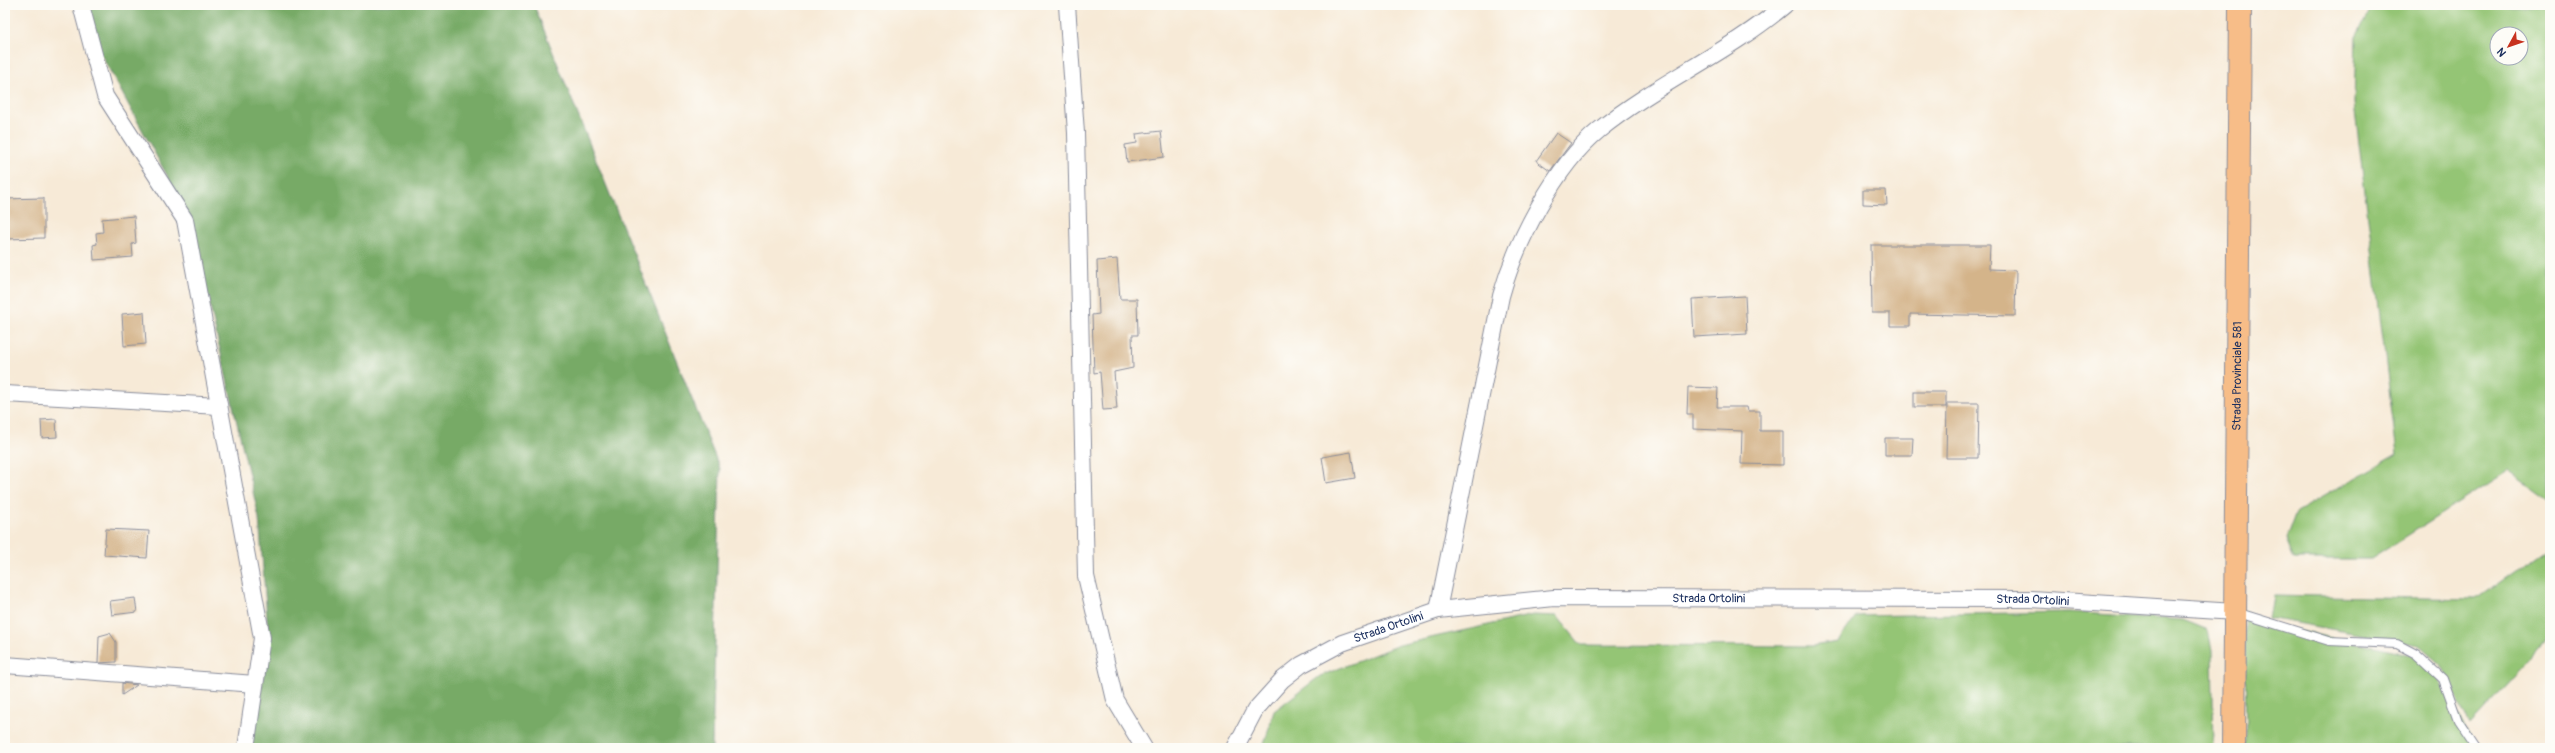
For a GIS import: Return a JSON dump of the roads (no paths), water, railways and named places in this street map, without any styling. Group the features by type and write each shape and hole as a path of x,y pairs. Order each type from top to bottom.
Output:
{"main road":[{"name":"Strada Provinciale 581","path":"2234,748 2240,5"}],"street":[{"path":"81,5 105,96 185,220 262,638 246,748"},
{"path":"1067,5 1076,133 1086,576 1115,700 1144,748"},
{"path":"1438,610 1501,296 1509,266 1527,229 1576,153 1598,131 1624,111 1764,23 1785,5"},
{"path":"5,394 219,406"},
{"name":"Strada Ortolini","path":"1234,748 1255,710 1282,680 1301,665 1342,643 1438,610 1554,598 2031,599 2235,612"},
{"path":"5,665 255,684"}],"lane":[{"path":"2235,612 2329,641 2397,644 2416,654 2443,679 2458,721 2476,748"}]}
